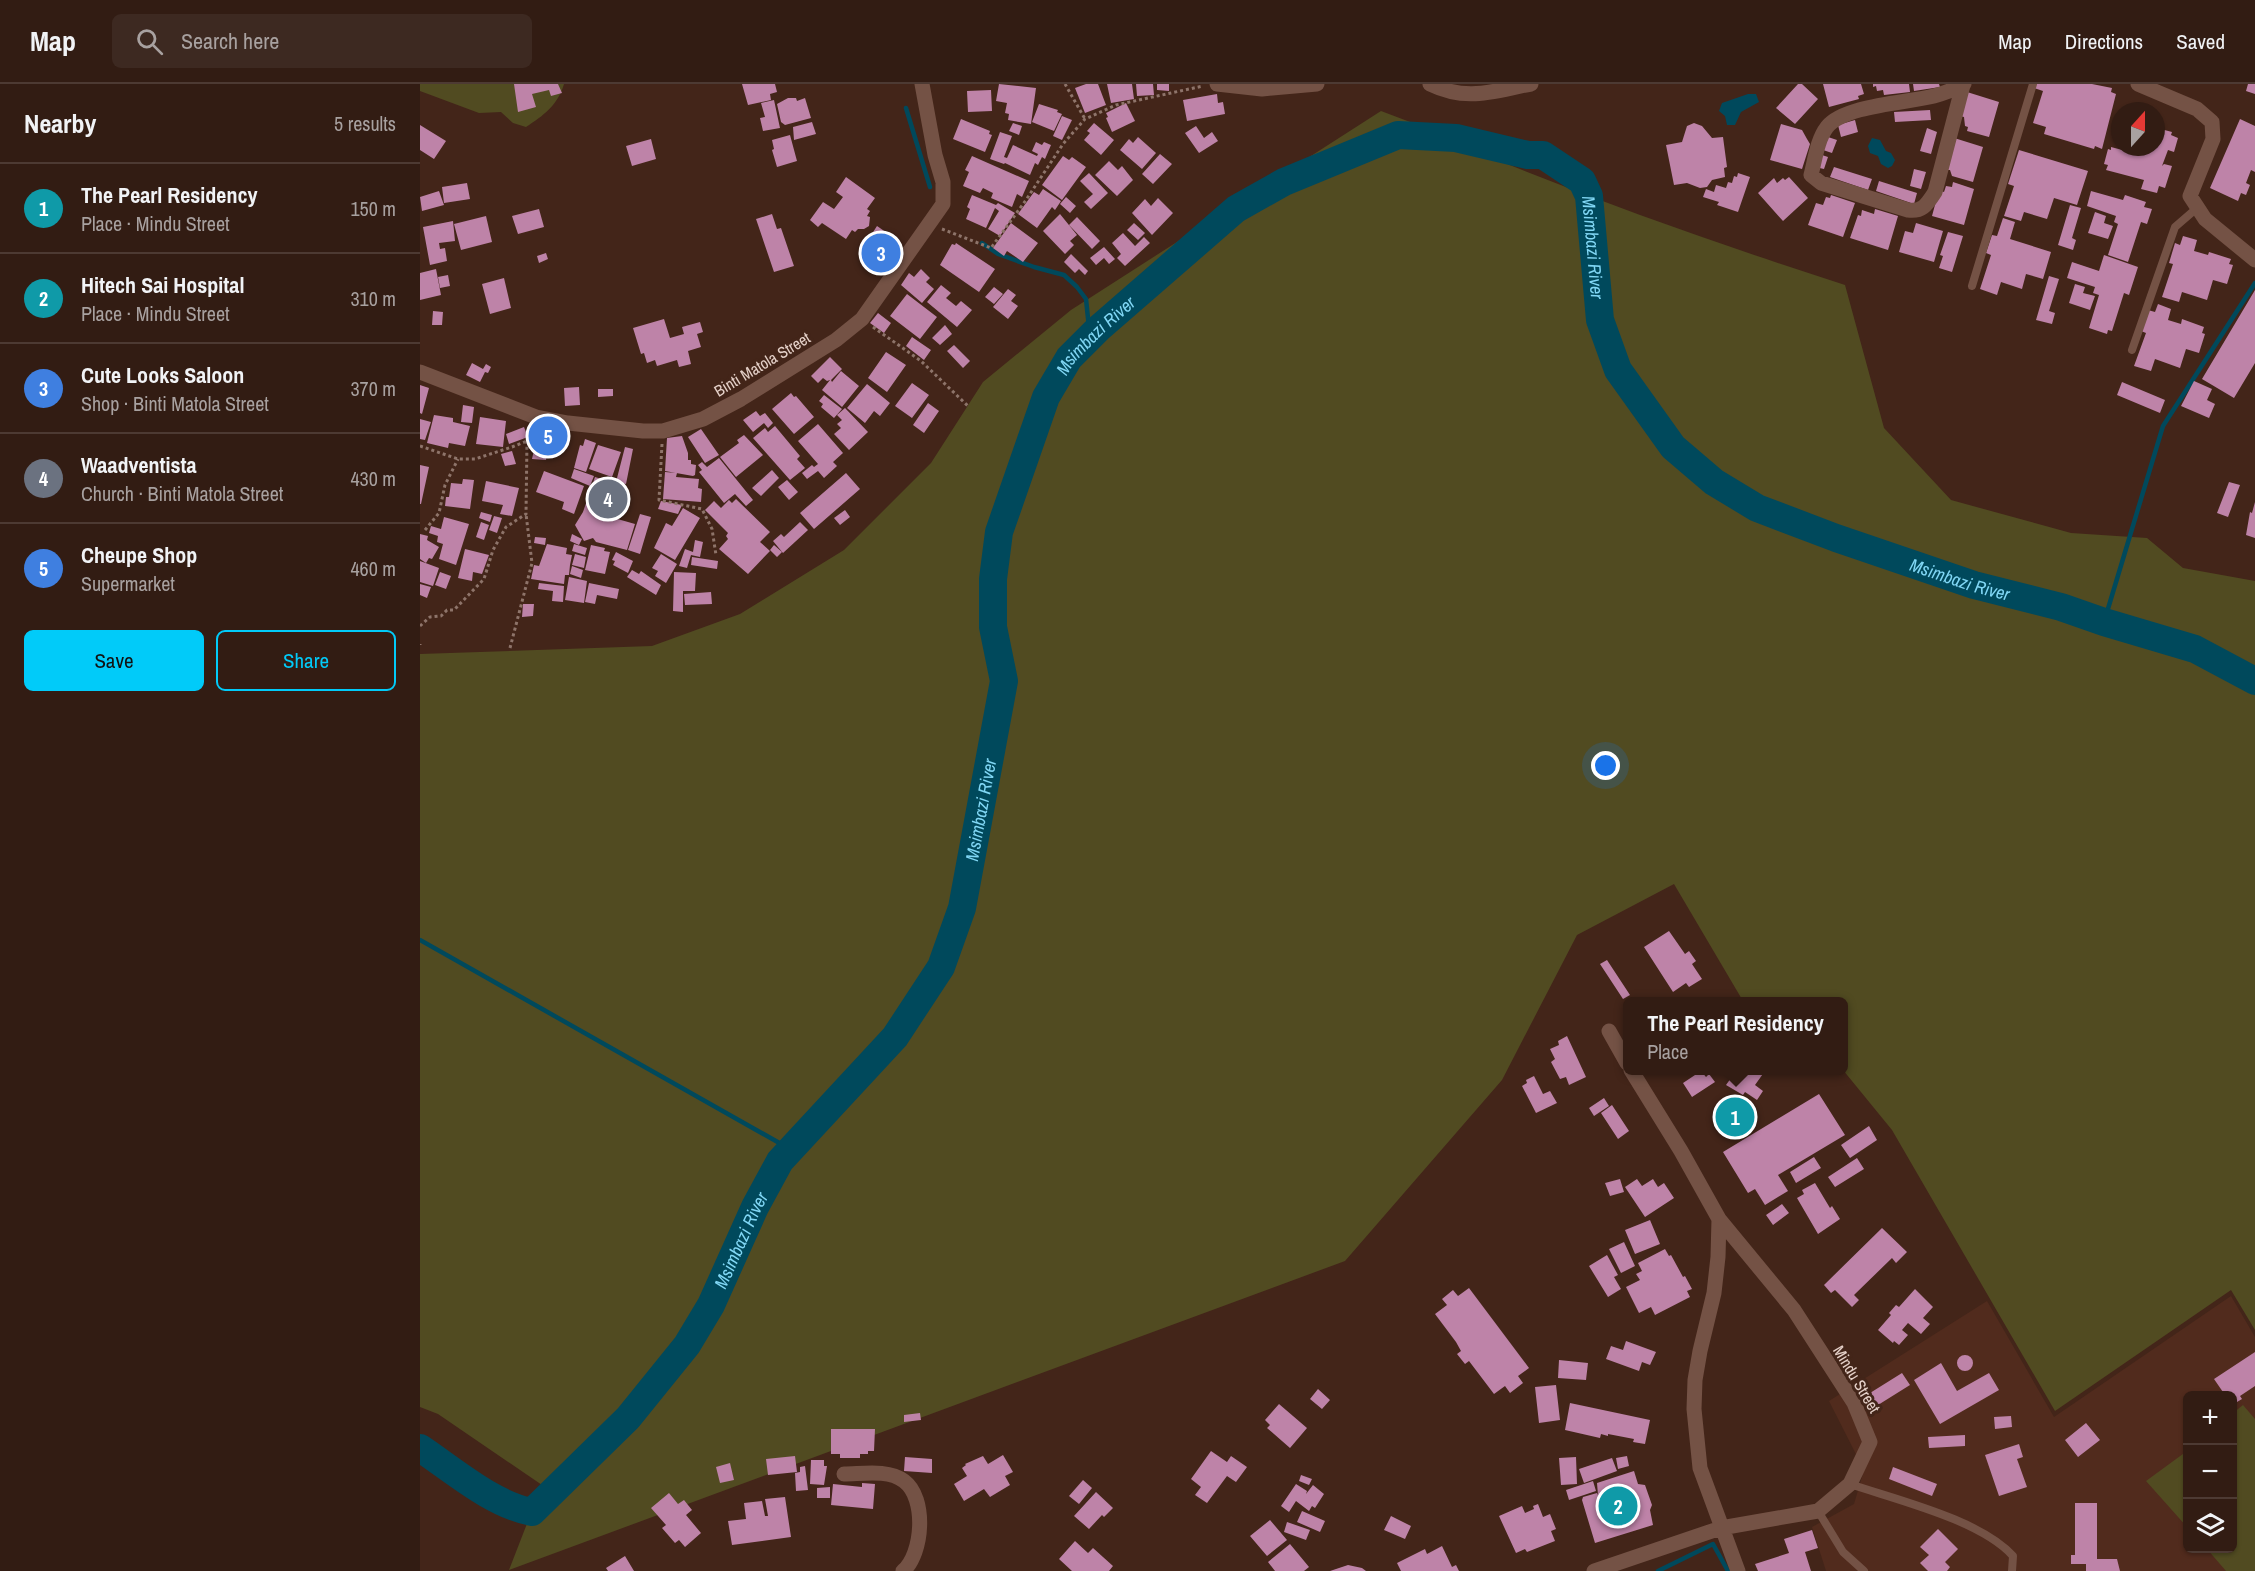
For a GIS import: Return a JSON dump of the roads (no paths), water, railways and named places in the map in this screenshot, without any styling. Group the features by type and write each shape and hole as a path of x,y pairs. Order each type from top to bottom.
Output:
{"street":[{"name":"Binti Matola Street","path":"420,372 536,417 643,431 663,431 703,419 741,399 836,340 862,319 943,204 943,182 935,155 922,84"},
{"path":"1211,85 1262,89 1317,84"},
{"path":"1430,84 1447,92 1473,96 1531,84"},
{"path":"2138,84 2197,109 2212,122 2213,139 2190,195 2205,219 2255,260"},
{"path":"1963,85 1935,192 1925,207 1916,211 1908,210 1821,183 1810,176 1822,136 1828,126 1839,119 1860,110 1933,96 1963,85"},
{"path":"1609,1031 1623,1056"},
{"name":"Mindu Street","path":"1634,1075 1681,1150 1719,1219 1794,1310 1854,1403 1870,1442 1850,1484 1818,1511"},
{"path":"1719,1219 1714,1293 1700,1351 1695,1380 1694,1409 1700,1468 1738,1571"},
{"path":"844,1474 886,1474 904,1481 916,1498 920,1516 919,1533 915,1550 903,1571"},
{"path":"1594,1571 1721,1528 1818,1511"}],"lane":[{"path":"1972,286 2033,84"},
{"path":"2132,350 2175,227 2197,208"},
{"path":"1850,1484 1964,1523 1988,1535 2004,1545 2013,1556 2012,1571"},
{"path":"1818,1511 1843,1552 1864,1571"}],"water":[{"path":"1748,94 1756,94 1759,102 1741,112 1735,125 1727,125 1725,116 1719,111 1722,103"},
{"path":"1872,138 1880,140 1886,151 1891,153 1895,160 1892,166 1888,168 1881,164 1878,156 1870,153 1868,146"}],"waterway":[{"path":"906,108 930,187"},
{"name":"Msimbazi River","path":"420,1448 488,1494 517,1508 532,1512 628,1418 687,1345 711,1305 755,1207 780,1161 895,1037 941,967 962,908 1004,681 993,627 993,579 999,532 1046,397 1069,358 1098,329 1236,209 1284,182 1398,135 1456,138 1528,155 1543,155 1582,181 1589,196 1600,320 1618,370 1673,447 1714,482 1757,508 1836,538 1974,585 2061,607 2195,649 2255,681"},
{"path":"982,243 998,254 1064,275 1086,299 1089,328 1098,329"},
{"path":"2104,622 2163,426 2255,283"},
{"path":"420,940 790,1149"},
{"path":"1658,1571 1713,1544 1728,1571"}],"place":[{"name":"Cute Looks Saloon","path":"881,253"},
{"name":"Cheupe Shop","path":"548,436"},
{"name":"Waadventista","path":"608,499"},
{"name":"The Pearl Residency","path":"1735,1117"},
{"name":"Hitech Sai Hospital","path":"1618,1506"}]}
